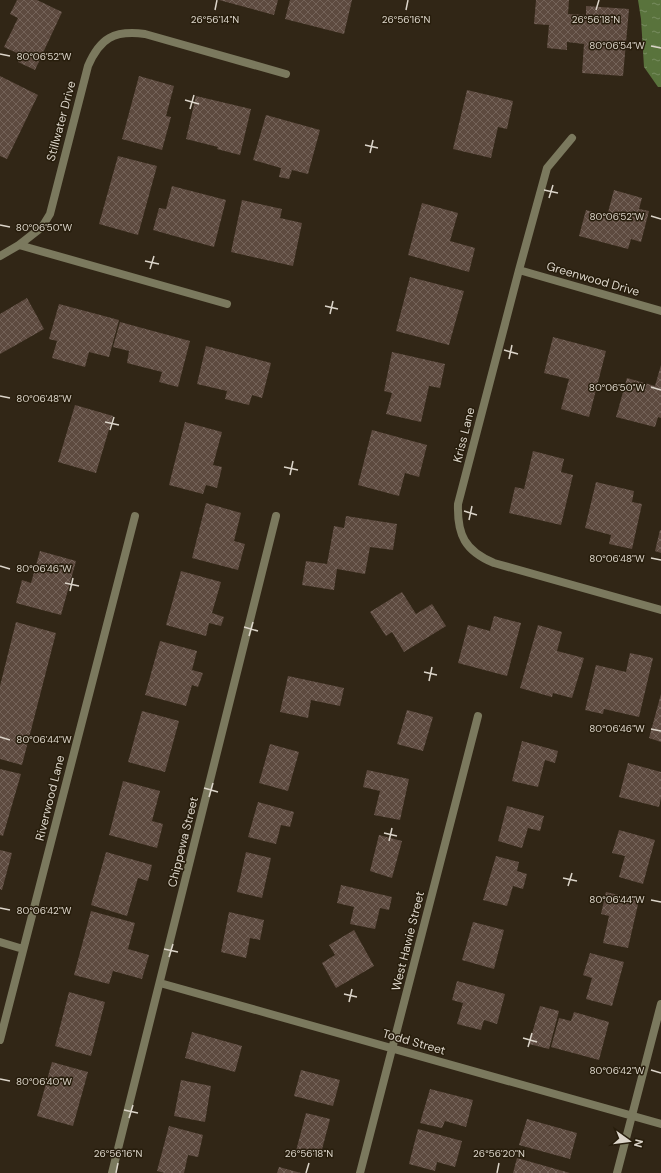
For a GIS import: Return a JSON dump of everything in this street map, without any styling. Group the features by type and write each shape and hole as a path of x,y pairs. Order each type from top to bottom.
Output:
{"street":[{"name":"Stillwater Drive","path":"0,256 19,245 42,227 50,214 88,66 93,53 103,42 116,35 130,32 144,34 286,74"},
{"name":"Kriss Lane","path":"572,138 547,168 458,504 458,519 461,534 469,547 481,557 494,563 661,610"},
{"path":"19,245 227,304"},
{"name":"Greenwood Drive","path":"519,270 661,311"},
{"name":"Riverwood Lane","path":"0,1040 135,516"},
{"name":"Chippewa Street","path":"112,1173 276,516"},
{"name":"West Hawie Street","path":"360,1173 478,716"},
{"path":"0,942 23,948"},
{"name":"Todd Street","path":"160,983 661,1124"},
{"path":"616,1173 661,1004"}],"water":[{"path":"638,0 661,0 661,87 658,87 644,67 641,19"}],"building":[{"path":"17,0 37,0 62,12 35,70 18,62 21,55 4,47 18,18 10,14"},
{"path":"219,0 278,0 274,15"},
{"path":"290,0 352,0 344,34 285,19"},
{"path":"536,0 569,0 568,14 586,15 586,6 629,9 623,76 582,73 584,44 567,42 567,50 547,48 549,25 534,24"},
{"path":"0,76 38,95 7,159 0,156"},
{"path":"139,76 174,86 166,116 171,117 162,150 122,139"},
{"path":"467,90 513,101 507,129 498,127 491,158 453,149"},
{"path":"196,96 251,109 240,155 217,149 218,147 186,139"},
{"path":"266,115 320,130 308,174 292,170 289,179 279,177 281,168 253,160"},
{"path":"118,156 157,166 138,235 99,224"},
{"path":"172,186 226,200 214,247 153,230 159,208 166,209"},
{"path":"614,190 642,198 639,209 649,211 641,242 631,239 628,249 579,236 586,210 607,216"},
{"path":"242,200 282,209 280,218 302,223 293,266 231,252"},
{"path":"422,203 458,213 450,241 475,248 469,272 408,255"},
{"path":"410,277 464,291 449,345 396,331"},
{"path":"27,298 44,329 0,354 0,314"},
{"path":"59,304 119,320 109,357 89,352 85,367 52,358 57,341 49,339"},
{"path":"120,322 190,341 178,387 159,382 162,372 127,363 129,351 113,347"},
{"path":"553,337 606,351 589,417 561,409 569,379 544,373"},
{"path":"206,346 271,363 262,398 252,395 249,405 225,399 227,391 197,384"},
{"path":"392,352 445,364 440,388 429,386 421,422 386,414 392,393 384,391"},
{"path":"661,365 661,418 658,417 655,427 616,417 627,378 655,386"},
{"path":"75,405 113,416 96,473 58,462"},
{"path":"185,422 222,432 213,465 222,467 217,488 206,485 203,494 169,485"},
{"path":"372,430 427,445 419,477 405,473 399,496 358,485"},
{"path":"533,451 564,459 561,472 573,475 561,525 509,513 515,487 524,489"},
{"path":"596,482 634,491 632,502 642,504 632,549 609,544 611,535 585,528"},
{"path":"206,503 241,513 234,541 245,544 238,570 192,558"},
{"path":"346,516 397,524 393,550 370,547 365,574 337,569 334,590 302,585 306,561 327,564 334,526 344,528"},
{"path":"661,530 661,553 655,551"},
{"path":"40,551 76,561 61,615 16,603 22,580 31,583"},
{"path":"181,571 221,582 212,613 224,617 221,626 209,623 206,636 166,625"},
{"path":"402,592 416,614 432,604 446,626 404,652 392,632 386,636 370,612"},
{"path":"494,616 521,623 507,676 458,663 468,625 490,631"},
{"path":"16,622 56,633 22,765 0,759 0,686"},
{"path":"538,625 562,632 557,651 584,658 572,698 553,693 552,697 520,688"},
{"path":"160,641 197,651 192,670 203,673 198,687 192,685 186,706 145,695"},
{"path":"630,653 653,658 639,717 604,709 603,714 585,710 596,665 626,672"},
{"path":"288,676 344,688 340,706 311,700 308,718 280,712"},
{"path":"661,694 661,742 649,738"},
{"path":"407,710 433,717 423,751 397,744"},
{"path":"142,711 179,721 165,772 128,762"},
{"path":"522,741 558,751 555,763 545,760 538,787 512,781"},
{"path":"270,744 299,752 288,791 259,783"},
{"path":"628,763 661,772 661,798 659,807 619,797"},
{"path":"0,769 21,774 3,836 0,835"},
{"path":"367,770 409,779 400,820 374,815 380,791 363,787"},
{"path":"123,781 160,791 152,821 163,824 157,848 109,835"},
{"path":"258,802 294,812 290,827 281,825 276,844 248,837"},
{"path":"507,806 544,816 540,831 528,828 522,848 498,841"},
{"path":"619,830 655,840 643,884 619,877 625,856 612,853"},
{"path":"379,835 402,841 392,878 370,871"},
{"path":"0,850 12,853 2,890 0,889"},
{"path":"106,852 152,865 148,881 138,878 127,916 91,905"},
{"path":"246,852 271,858 262,898 237,892"},
{"path":"496,856 519,862 517,871 527,874 523,889 513,886 507,906 483,900"},
{"path":"341,885 392,897 389,910 380,908 375,929 350,924 354,907 337,903"},
{"path":"606,892 639,900 628,948 603,943 609,916 601,914"},
{"path":"91,911 135,923 128,949 149,955 142,979 113,971 109,984 74,975"},
{"path":"229,912 264,920 260,940 250,938 246,958 221,952"},
{"path":"473,922 504,930 494,969 462,960"},
{"path":"354,930 374,966 336,988 322,963 335,955 329,945"},
{"path":"590,953 624,962 612,1006 586,999 592,978 583,975"},
{"path":"457,981 505,994 497,1024 484,1020 481,1030 457,1024 463,1003 452,1000"},
{"path":"69,992 105,1002 91,1056 55,1046"},
{"path":"540,1006 559,1011 549,1049 529,1044"},
{"path":"574,1012 609,1022 599,1060 551,1047 559,1018 571,1021"},
{"path":"192,1032 242,1046 235,1072 185,1058"},
{"path":"52,1062 88,1072 73,1126 37,1116"},
{"path":"301,1070 340,1080 333,1106 294,1096"},
{"path":"181,1080 211,1086 205,1122 174,1116"},
{"path":"430,1089 473,1100 466,1127 445,1121 442,1128 420,1123"},
{"path":"306,1113 330,1119 320,1157 296,1151"},
{"path":"527,1119 577,1133 570,1159 519,1145"},
{"path":"169,1126 203,1135 198,1157 188,1155 184,1173 165,1173 157,1171"},
{"path":"418,1129 462,1141 455,1167 437,1162 435,1171 409,1164"},
{"path":"517,1158 570,1173 513,1173"},
{"path":"279,1167 301,1173 277,1173"}]}
